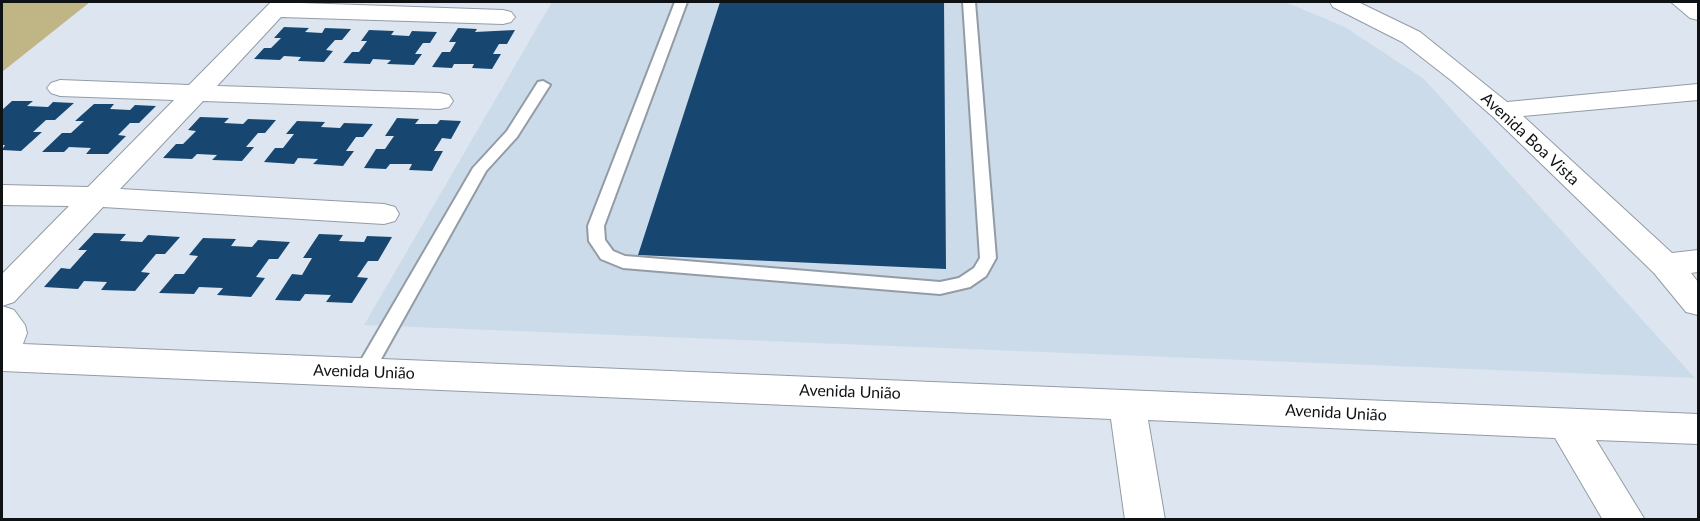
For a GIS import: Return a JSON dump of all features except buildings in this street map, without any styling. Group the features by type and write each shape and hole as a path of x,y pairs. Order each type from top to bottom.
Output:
{"street":[{"name":"Avenida Boa Vista","path":"1341,2 1411,37 1437,56 1501,110 1665,265 1698,303"},
{"path":"1682,2 1698,13"},
{"path":"2,294 279,6 503,17"},
{"path":"60,88 440,101"},
{"path":"1501,110 1698,92"},
{"path":"2,195 96,197 384,214"},
{"path":"1665,265 1698,261"},
{"path":"2,319 10,333 2,355"},
{"name":"Avenida União","path":"2,355 1698,429"},
{"path":"1127,404 1144,519"},
{"path":"1565,423 1625,519"}],"lane":[{"path":"681,2 596,226 597,241 608,255 623,262 940,288 964,283 980,272 988,258 969,2"},
{"path":"364,372 480,168 512,135 543,85"}],"shaded area":[{"path":"2,2 90,2 2,72"},
{"path":"552,2 1285,2 1345,27 1424,79 1695,378 364,325"}]}
